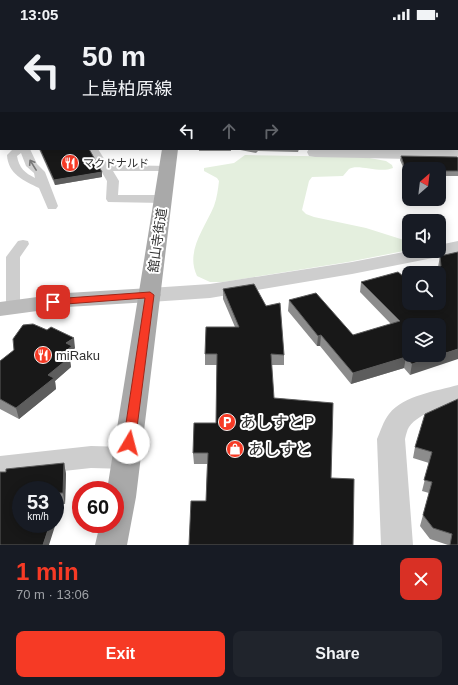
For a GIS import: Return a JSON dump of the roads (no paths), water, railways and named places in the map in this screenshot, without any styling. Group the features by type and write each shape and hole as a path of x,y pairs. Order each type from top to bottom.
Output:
{"main road":[{"name":"舘山寺街道","path":"111,545 127,458 169,158"}],"street":[{"path":"314,150 458,155"},
{"path":"446,250 458,247"},
{"path":"7,308 66,300 210,291 352,268 403,258"},
{"path":"397,545 392,439 395,426 404,416 416,408 458,394"},
{"path":"0,467 92,458 127,458"}],"lane":[{"path":"18,150 12,155 16,169 22,176 44,186"},
{"path":"25,150 32,166 38,172 52,206"},
{"path":"94,150 113,182 112,199 163,199"},
{"path":"104,168 169,158"},
{"path":"7,308 13,257 23,244"}],"place":[{"name":"マクドナルド","path":"70,163"},
{"name":"miRaku","path":"43,355"},
{"name":"あしすとP","path":"227,422"},
{"name":"あしすと","path":"235,449"}]}
